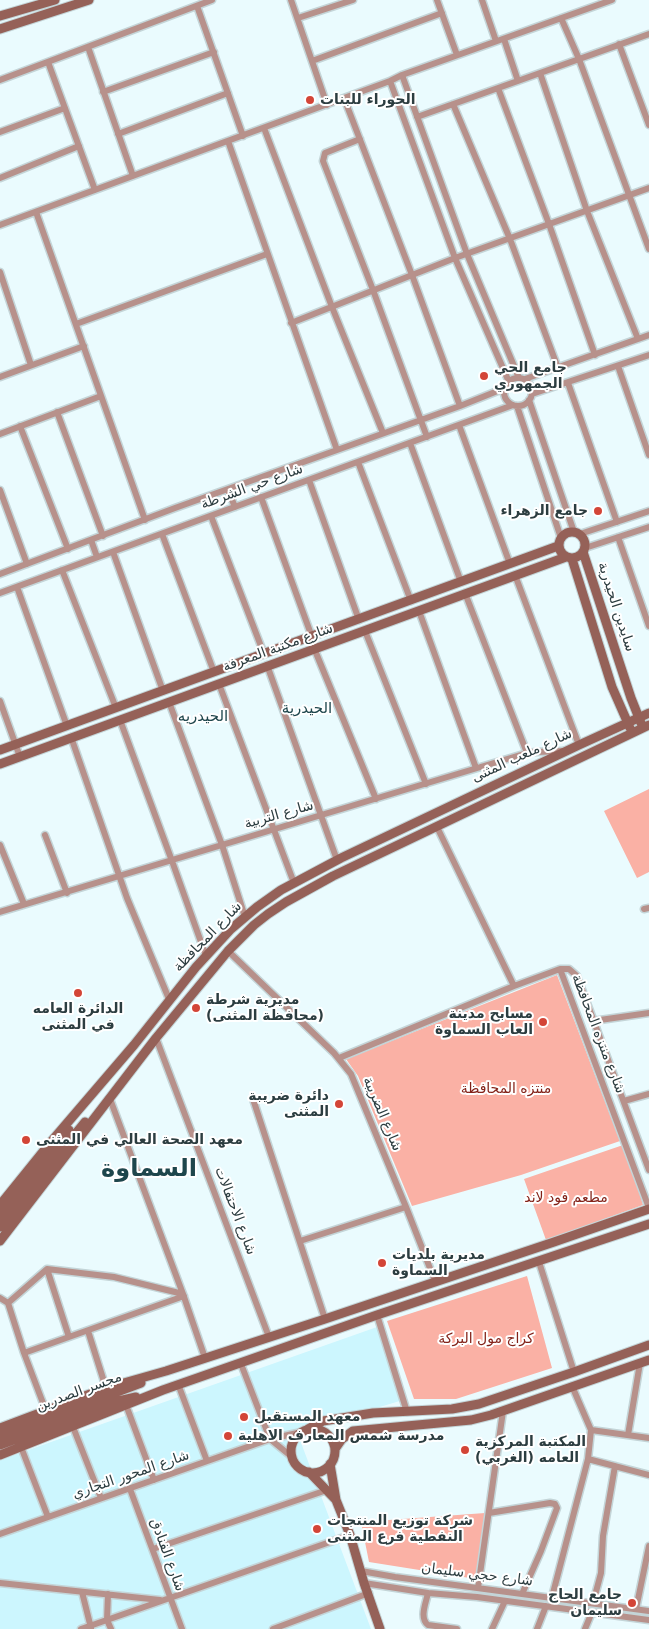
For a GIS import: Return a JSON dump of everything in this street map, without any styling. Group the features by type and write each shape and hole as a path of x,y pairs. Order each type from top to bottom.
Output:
{"main road":[{"path":"0,16 55,0"},
{"path":"0,29 89,0"},
{"path":"566,533 577,533 585,540 584,550 578,557 569,558 562,554 559,542 566,533"},
{"name":"شارع مكتبة المعرفة","path":"0,750 411,601 510,564 559,542"},
{"name":"سايدين الحيدرية","path":"584,550 639,718 646,726"},
{"name":"شارع مكتبة المعرفة","path":"0,764 465,593 569,558"},
{"name":"سايدين الحيدرية","path":"569,558 612,687 632,732"},
{"name":"شارع ملعب المثنى","path":"407,826 649,714"},
{"name":"شارع ملعب المثنى","path":"413,837 646,726"},
{"path":"407,826 413,837"},
{"name":"شارع المحافظة","path":"91,1096 206,956 245,917 294,883 407,826"},
{"name":"شارع المحافظة","path":"107,1102 156,1038 228,951 254,925 286,902 333,876 413,837"},
{"path":"0,1227 72,1132 91,1096"},
{"path":"0,1205 91,1096"},
{"path":"0,1216 72,1132 107,1102"},
{"path":"0,1241 107,1102"},
{"name":"مجسر الصدرين","path":"0,1445 166,1371 649,1209"},
{"path":"0,1455 178,1384 649,1224"},
{"path":"336,1500 309,1472 296,1464 292,1457 293,1443 296,1437 323,1421 374,1412 452,1409 479,1404 649,1345"},
{"path":"309,1472 325,1470 334,1457 335,1449 342,1439 353,1431 471,1420 649,1360"},
{"name":"مجسر الصدرين","path":"0,1436 111,1395 163,1390"},
{"path":"0,1428 46,1411 111,1395"},
{"path":"305,1430 317,1429 324,1431 330,1436 335,1449"},
{"path":"330,1464 336,1500 350,1536 380,1629"}],"street":[{"path":"0,80 212,0"},
{"path":"291,0 327,105"},
{"path":"298,18 353,0"},
{"path":"437,0 457,55"},
{"path":"482,0 496,41"},
{"path":"0,225 228,142 402,75 612,0"},
{"path":"197,6 243,136"},
{"path":"312,61 442,13"},
{"path":"561,18 579,59 649,249"},
{"path":"417,117 649,34"},
{"path":"504,39 518,81"},
{"path":"619,44 649,126"},
{"path":"88,47 133,176"},
{"path":"104,92 214,52"},
{"path":"48,62 95,190"},
{"path":"540,73 588,211 638,339"},
{"path":"402,75 467,254 522,379 531,386 531,397 577,533 649,511"},
{"path":"390,81 455,258 507,385 505,396 507,400 515,405 524,404 531,397 649,355"},
{"path":"498,88 595,355"},
{"path":"118,134 228,93"},
{"path":"344,98 460,406"},
{"path":"453,104 510,239 558,368"},
{"path":"0,132 65,108"},
{"path":"264,128 332,307 383,433"},
{"path":"360,139 324,153 323,160 427,437"},
{"path":"228,142 337,450"},
{"path":"0,178 79,146"},
{"path":"291,323 455,258 649,188"},
{"path":"36,212 145,520"},
{"path":"76,324 268,254"},
{"path":"0,272 31,366"},
{"path":"507,385 649,335"},
{"path":"0,377 84,346"},
{"path":"618,366 649,455"},
{"path":"568,383 617,522"},
{"name":"شارع حي الشرطة","path":"0,574 460,406 507,385"},
{"path":"0,434 101,396"},
{"path":"515,405 559,542"},
{"name":"شارع حي الشرطة","path":"0,594 515,405"},
{"path":"57,412 103,536"},
{"path":"459,425 510,564"},
{"path":"20,426 68,549"},
{"path":"410,443 461,582"},
{"path":"358,462 411,601"},
{"path":"309,480 359,620"},
{"path":"0,490 27,564"},
{"path":"228,490 235,507"},
{"path":"261,497 312,637"},
{"path":"211,516 264,654"},
{"path":"584,550 649,527"},
{"path":"162,534 214,672"},
{"path":"618,537 649,626"},
{"path":"91,540 97,557"},
{"path":"113,552 163,691"},
{"path":"62,570 116,708"},
{"path":"515,576 579,745"},
{"path":"17,587 67,726"},
{"path":"465,593 527,753"},
{"path":"419,611 476,768"},
{"path":"365,631 426,784"},
{"path":"314,648 376,799"},
{"path":"267,665 337,860"},
{"path":"219,684 294,883"},
{"path":"0,701 20,757"},
{"path":"169,702 222,845 245,917"},
{"path":"120,720 206,956"},
{"path":"71,737 127,898 169,1000"},
{"name":"شارع التربية","path":"0,912 527,753 566,751"},
{"path":"437,826 514,986"},
{"path":"45,835 67,892"},
{"path":"0,845 24,904"},
{"name":"شارع الضريبة","path":"228,951 339,1058 356,1083 434,1281"},
{"path":"339,1058 560,969"},
{"name":"شارع منتزه المحافظة","path":"649,1170 577,976 570,969 560,969 649,1209"},
{"path":"593,1020 649,1013"},
{"name":"شارع الاحتفالات","path":"156,1038 269,1337"},
{"path":"624,1101 649,1094"},
{"path":"253,1099 325,1319"},
{"path":"107,1102 184,1295 205,1358"},
{"path":"300,1241 406,1207"},
{"path":"539,1262 574,1372"},
{"path":"8,1303 46,1270 114,1277 184,1295"},
{"path":"46,1270 69,1337"},
{"path":"24,1353 184,1295"},
{"path":"0,1298 8,1303 24,1353 46,1411"},
{"path":"377,1315 407,1412"},
{"path":"88,1331 111,1395"},
{"path":"628,1435 640,1363"},
{"path":"241,1364 270,1439 292,1457"},
{"path":"178,1384 206,1461"},
{"path":"552,1598 588,1459 591,1430 572,1386"},
{"path":"126,1405 154,1480"},
{"path":"478,1588 503,1410"},
{"path":"73,1427 100,1498"},
{"name":"شارع المحور التجاري","path":"0,1534 270,1439 305,1430"},
{"path":"591,1430 649,1438"},
{"path":"21,1447 48,1517"},
{"path":"588,1459 649,1475"},
{"path":"593,1603 601,1573 603,1536 615,1466"},
{"name":"شارع الفنادق","path":"130,1489 182,1629"},
{"path":"153,1549 327,1490"},
{"path":"489,1513 550,1503 555,1504 557,1508 541,1552 522,1594"},
{"path":"81,1629 350,1536"},
{"path":"636,1609 649,1546"},
{"name":"شارع حجي سليمان","path":"361,1571 649,1611"},
{"path":"0,1583 162,1600"},
{"name":"شارع حجي سليمان","path":"364,1583 428,1593 649,1620"},
{"path":"82,1592 91,1627"},
{"path":"428,1593 423,1617 424,1622 429,1627 457,1629"},
{"path":"108,1594 107,1620 112,1629"},
{"path":"273,1629 369,1594"},
{"path":"492,1629 505,1601"},
{"path":"537,1629 546,1606"},
{"path":"585,1629 592,1612"}],"shaded area":[{"path":"377,1327 403,1400 297,1432 371,1629 0,1629 0,1460"}],"green space":[{"path":"649,789 649,872 637,878 604,811"},
{"name":"منتزه المحافظة","path":"557,975 620,1141 521,1175 412,1206 358,1076 346,1059"},
{"name":"مطعم فود لاند","path":"626,1144 643,1205 546,1240 524,1179"},
{"name":"كراج مول البركة","path":"527,1276 552,1368 456,1399 414,1399 387,1321"},
{"path":"485,1513 476,1579 369,1562 361,1522"}],"place":[{"name":"الحوراء للبنات","path":"310,100"},
{"name":"جامع الحي الجمهوري","path":"484,376"},
{"name":"جامع الزهراء","path":"598,511"},
{"name":"الدائرة العامه في المثنى","path":"78,993"},
{"name":"مديرية شرطة (محافظة المثنى)","path":"196,1008"},
{"name":"مسابح مدينة العاب السماوة","path":"543,1022"},
{"name":"دائرة ضريبة المثنى","path":"339,1104"},
{"name":"معهد الصحة العالي في المثنى","path":"26,1140"},
{"name":"مديرية بلديات السماوة","path":"382,1263"},
{"name":"معهد المستقبل","path":"244,1417"},
{"name":"مدرسة شمس المعارف الاهلية","path":"228,1436"},
{"name":"المكتبة المركزية العامه (الغربي)","path":"465,1450"},
{"name":"شركة توزيع المنتجات النفطية فرع المثنى","path":"317,1529"},
{"name":"جامع الحاج سليمان","path":"632,1603"}],"district":[{"name":"الحيدرية","path":"307,709"},
{"name":"الحيدريه","path":"203,717"},
{"name":"السماوة","path":"149,1170"}]}
